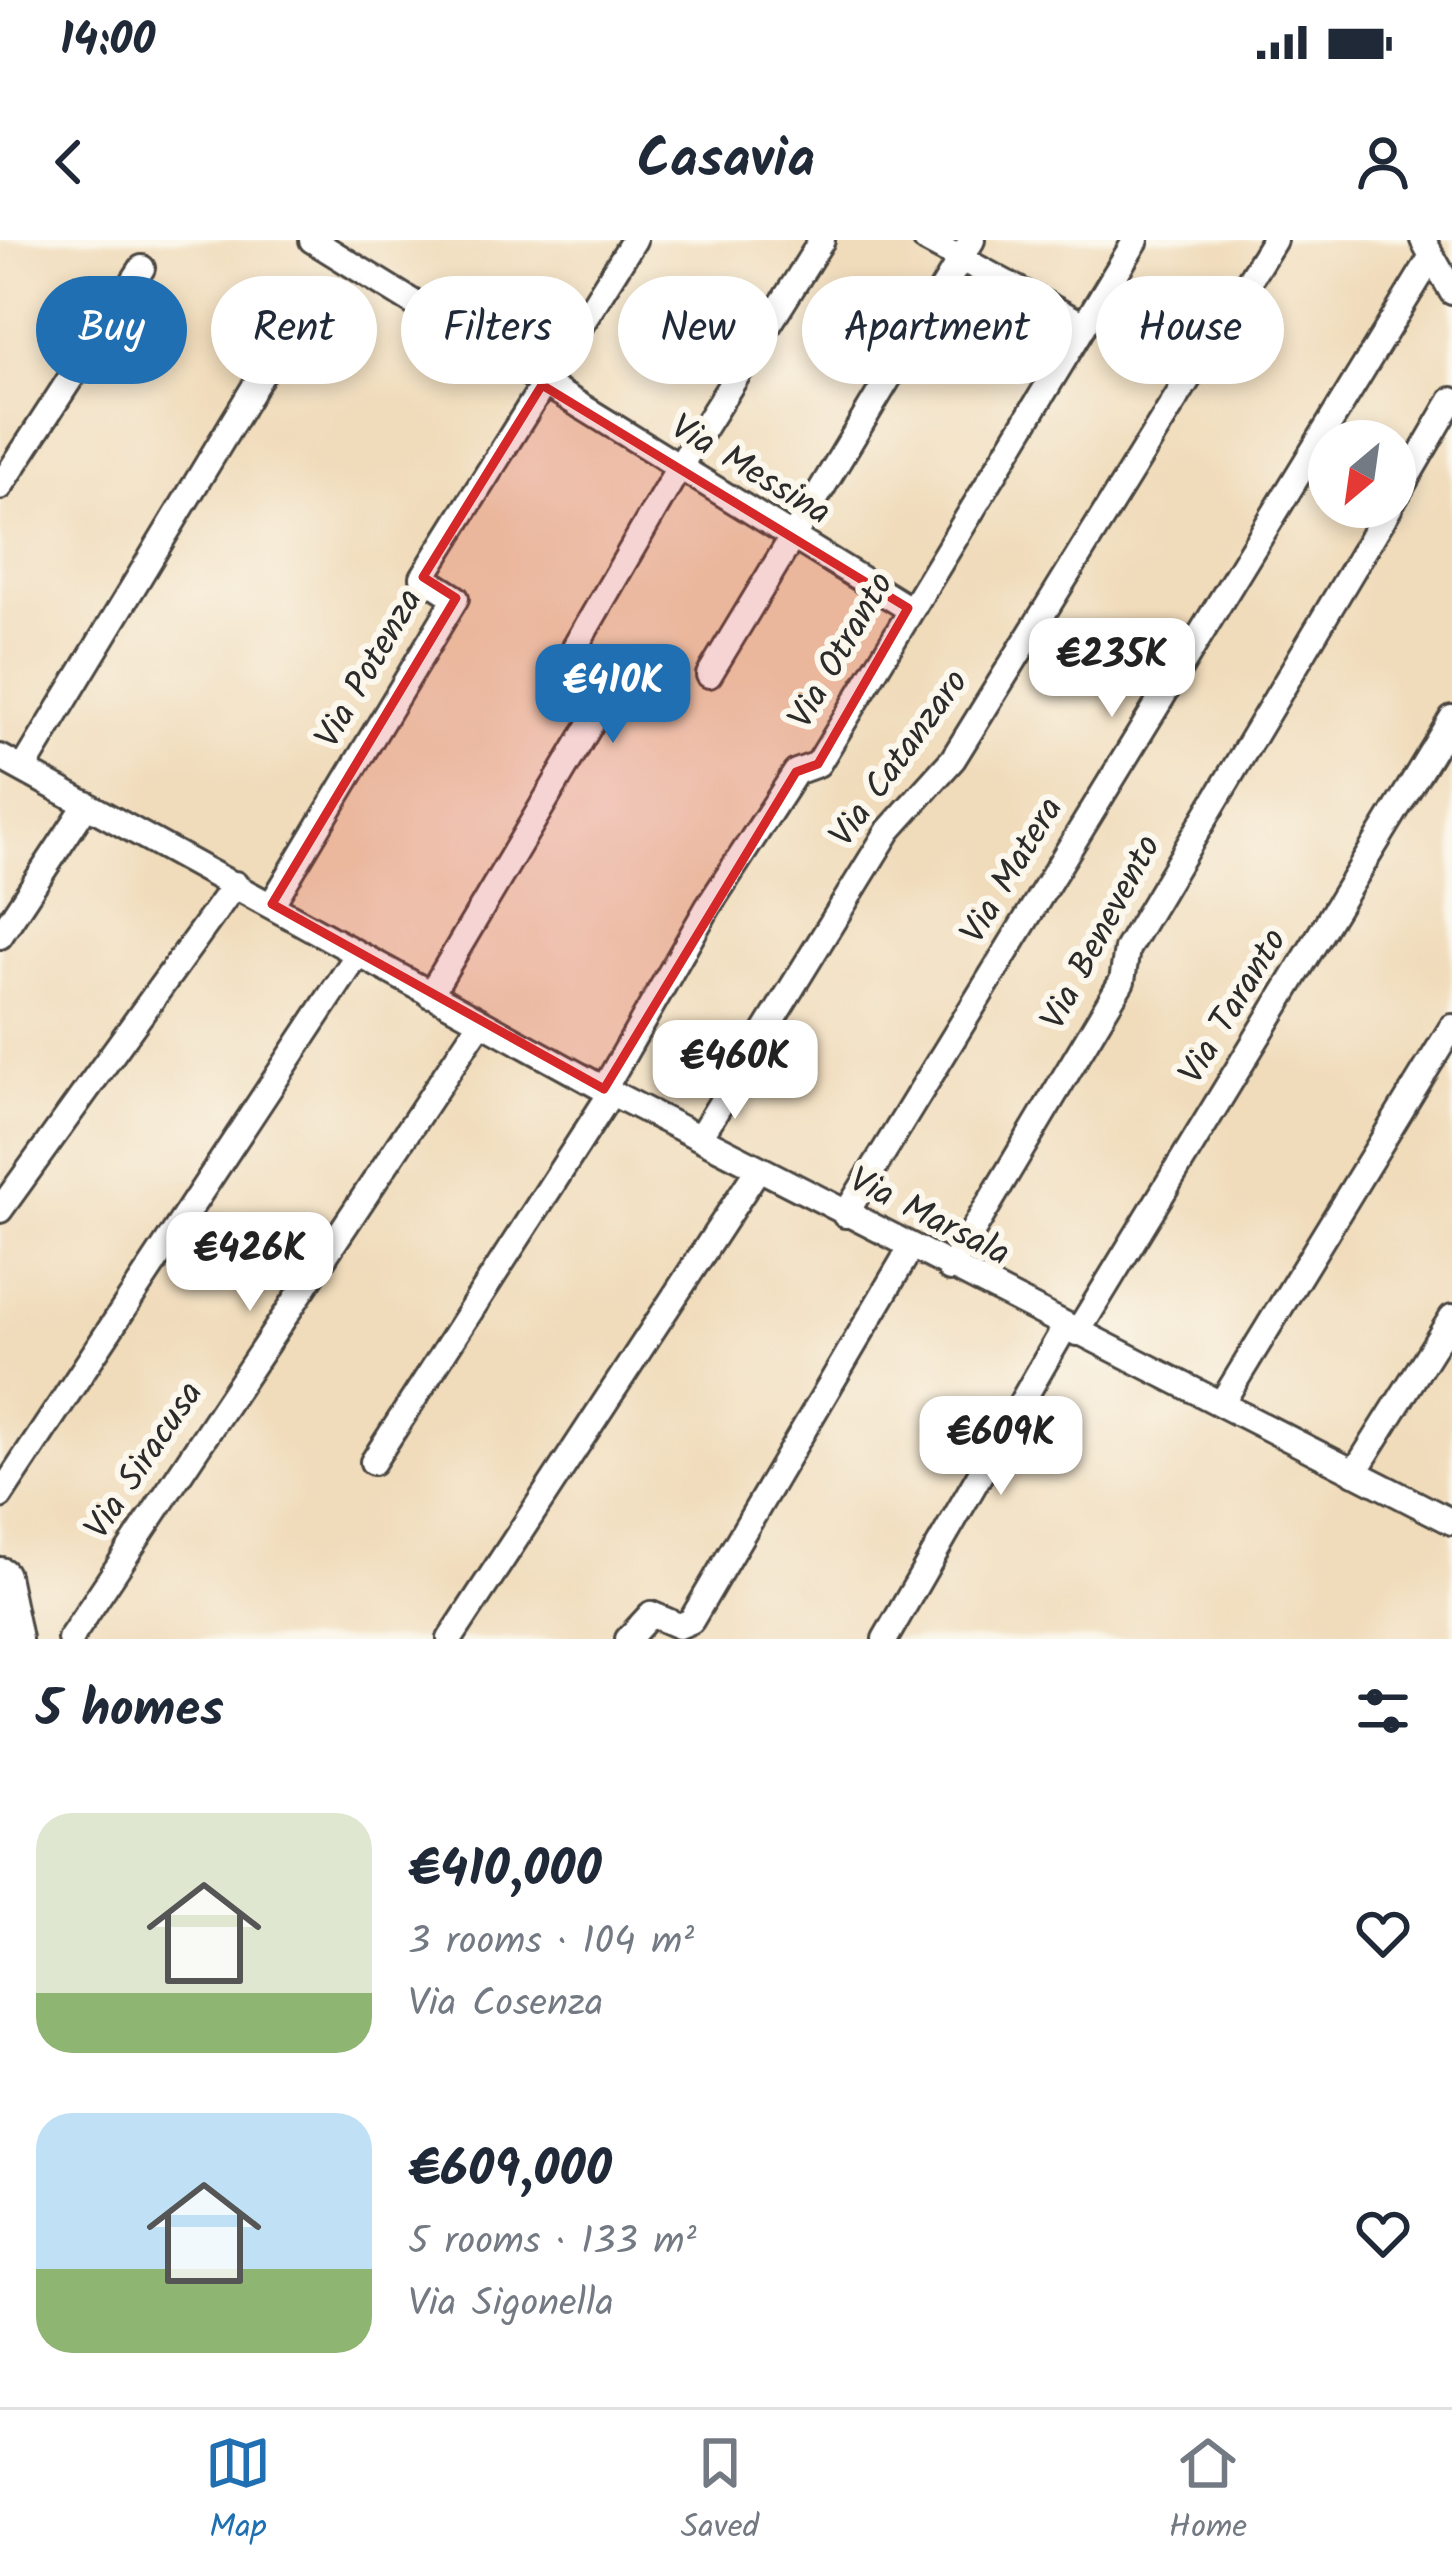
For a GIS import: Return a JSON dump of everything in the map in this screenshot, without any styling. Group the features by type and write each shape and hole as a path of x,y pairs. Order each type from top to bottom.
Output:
{"street":[{"name":"Via Messina","path":"312,240 908,608"},
{"name":"Via Potenza","path":"272,904 456,598 423,577 634,240"},
{"path":"430,995 613,688 611,679 575,647 678,469 822,240"},
{"path":"926,240 966,250 1084,325"},
{"name":"Via Otranto","path":"373,1462 607,1091 708,907 796,772 818,764 908,608 1136,240"},
{"name":"Via Catanzaro","path":"700,1137 889,830 953,759 1274,240"},
{"path":"1427,248 1452,292"},
{"name":"Via Matera","path":"844,1216 1427,248"},
{"path":"709,675 966,250"},
{"path":"0,488 142,268"},
{"path":"11,763 255,384"},
{"path":"1416,462 1452,400"},
{"name":"Via Benevento","path":"950,1269 1122,981 1127,949 1378,528"},
{"name":"Via Taranto","path":"885,1639 1071,1330 1452,718"},
{"name":"Via Marsala","path":"11,763 480,1023 844,1216 1452,1522"},
{"path":"0,936 87,804"},
{"path":"0,1210 235,884"},
{"path":"0,1496 358,954"},
{"name":"Via Siracusa","path":"70,1639 480,1023"},
{"path":"1221,1404 1449,1037"},
{"path":"450,1639 758,1169"},
{"path":"628,1639 651,1614 679,1626 691,1621 910,1249"},
{"path":"1354,1474 1452,1317"},
{"path":"0,1576 13,1639"}],"highlighted area":[{"path":"542,385 908,608 818,764 796,772 604,1089 272,904 456,598 423,577"}]}
